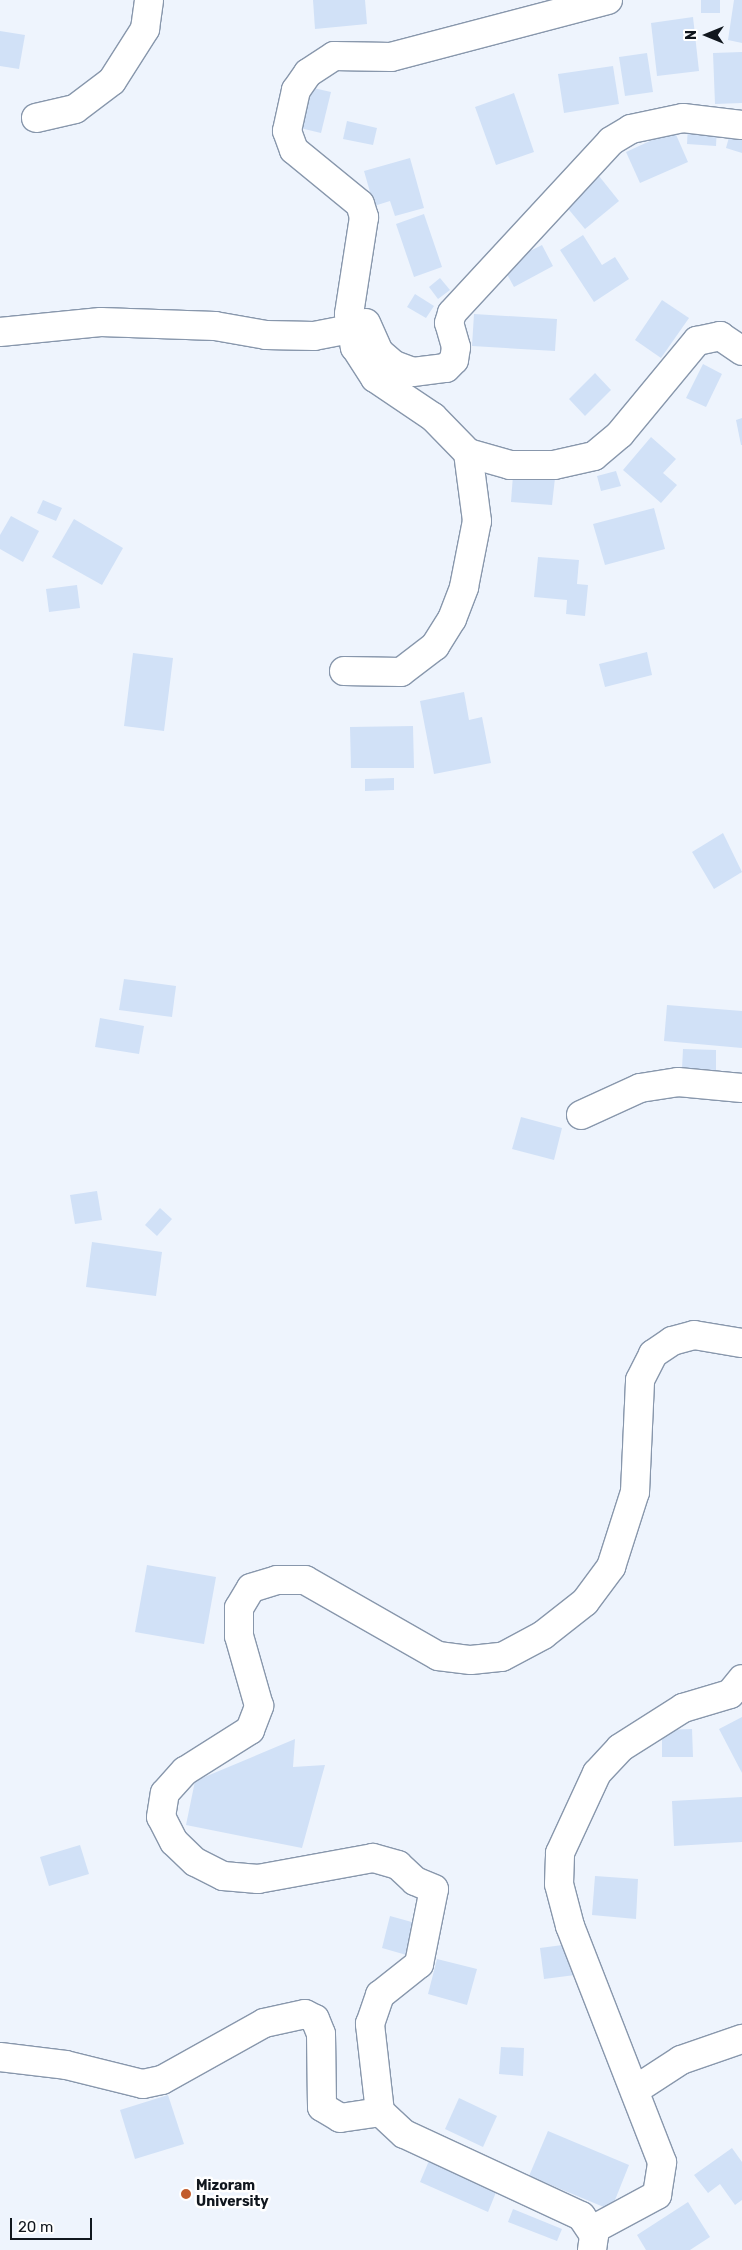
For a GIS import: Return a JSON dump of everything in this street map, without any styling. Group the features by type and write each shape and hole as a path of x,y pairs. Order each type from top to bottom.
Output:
{"street":[{"path":"36,118 75,109 112,81 145,30 149,0"},
{"path":"608,0 391,57 334,56 308,73 296,90 287,131 294,150 360,204 364,216 351,329 355,347 376,378 433,417 468,453 510,465 554,465 594,456 620,434 697,342 720,336 742,351"},
{"path":"358,272 368,334 379,352 413,372 446,368 454,360 456,346 449,324 452,312 612,142 631,129 682,118 742,126"},
{"path":"0,332 101,322 215,326 266,335 314,336 351,329"},
{"path":"344,671 400,672 435,646 452,619 464,587 477,521 468,453"},
{"path":"581,1115 640,1088 678,1082 742,1088"},
{"path":"742,1343 694,1336 672,1340 653,1354 640,1380 635,1492 611,1567 585,1602 543,1635 502,1657 471,1660 438,1656 305,1580 277,1580 251,1588 239,1608 239,1636 259,1706 250,1730 185,1771 165,1794 161,1817 174,1842 195,1862 223,1876 258,1879 373,1858 398,1865 415,1881 434,1889 419,1964 380,1995 370,2024 380,2112 404,2134 569,2209 592,2240 657,2195 662,2181 662,2162 570,1926 559,1884 560,1853 597,1773 620,1748 683,1708 730,1694 742,1679"},
{"path":"0,2057 66,2065 143,2084 162,2080 264,2023 305,2014 315,2019 321,2034 322,2107 340,2118 380,2112"},
{"path":"635,2090 681,2060 742,2039"}],"building":[{"path":"313,0 365,0 367,24 315,29"},
{"path":"701,0 720,0 720,13 701,13"},
{"path":"734,0 742,0 742,43 728,40"},
{"path":"693,17 699,71 657,76 651,23"},
{"path":"0,31 25,35 19,69 0,66"},
{"path":"742,52 742,103 715,104 713,53"},
{"path":"647,53 653,92 625,96 619,57"},
{"path":"613,66 619,104 564,113 558,74"},
{"path":"309,87 331,92 321,133 300,128"},
{"path":"514,93 534,152 496,165 475,107"},
{"path":"347,121 377,128 373,145 343,139"},
{"path":"688,126 717,127 716,146 687,144"},
{"path":"674,130 688,162 640,183 626,152"},
{"path":"731,130 742,133 742,153 726,148"},
{"path":"410,158 424,208 395,216 390,201 374,206 364,171"},
{"path":"599,176 619,201 585,229 565,205"},
{"path":"424,214 442,267 414,277 396,224"},
{"path":"583,235 602,265 615,257 629,279 594,302 560,250"},
{"path":"542,245 553,266 514,287 502,265"},
{"path":"440,278 450,290 438,299 429,287"},
{"path":"415,294 434,306 426,318 407,307"},
{"path":"662,300 689,318 661,358 635,340"},
{"path":"474,314 557,319 555,351 472,346"},
{"path":"703,364 722,374 706,407 686,398"},
{"path":"595,373 611,390 585,416 569,399"},
{"path":"742,418 742,445 741,445 736,420"},
{"path":"651,437 676,459 663,473 677,485 661,503 623,470"},
{"path":"616,471 621,486 601,491 597,476"},
{"path":"513,475 555,478 552,505 511,502"},
{"path":"43,500 62,508 56,521 37,513"},
{"path":"654,508 665,549 605,565 593,524"},
{"path":"11,516 39,531 23,562 0,549 0,535"},
{"path":"74,519 123,548 102,585 52,557"},
{"path":"538,557 579,560 577,584 588,585 585,616 566,614 567,600 534,597"},
{"path":"77,585 80,608 49,612 46,589"},
{"path":"647,652 652,675 605,687 599,664"},
{"path":"133,653 173,658 164,731 124,726"},
{"path":"464,692 469,720 482,717 491,763 434,774 420,701"},
{"path":"413,726 414,768 351,768 350,727"},
{"path":"394,778 394,790 365,791 365,779"},
{"path":"723,833 742,872 714,889 692,852"},
{"path":"124,979 176,986 172,1017 119,1010"},
{"path":"667,1005 742,1011 742,1048 664,1041"},
{"path":"100,1018 144,1026 139,1054 95,1047"},
{"path":"683,1049 716,1050 716,1070 682,1069"},
{"path":"521,1117 562,1128 554,1160 512,1149"},
{"path":"97,1191 102,1220 75,1224 70,1195"},
{"path":"160,1208 172,1219 157,1236 145,1225"},
{"path":"92,1242 162,1252 156,1296 86,1287"},
{"path":"147,1565 216,1577 204,1644 135,1632"},
{"path":"742,1717 742,1773 719,1729"},
{"path":"692,1729 693,1757 662,1757 662,1730"},
{"path":"295,1739 293,1767 325,1765 302,1848 186,1825 195,1781"},
{"path":"742,1797 742,1842 674,1846 672,1801"},
{"path":"80,1845 89,1874 49,1886 40,1857"},
{"path":"595,1876 638,1879 636,1919 592,1915"},
{"path":"390,1916 419,1924 410,1956 382,1948"},
{"path":"570,1944 575,1975 544,1979 540,1948"},
{"path":"437,1959 477,1969 467,2005 428,1994"},
{"path":"501,2047 524,2048 523,2076 499,2074"},
{"path":"168,2095 184,2144 135,2159 120,2110"},
{"path":"459,2098 497,2116 483,2147 445,2129"},
{"path":"548,2131 629,2165 611,2210 529,2176"},
{"path":"732,2148 742,2162 742,2200 735,2205 720,2184 708,2193 694,2175"},
{"path":"431,2156 499,2185 488,2212 420,2182"},
{"path":"688,2202 710,2237 690,2250 646,2250 637,2235"},
{"path":"513,2209 562,2229 557,2241 508,2222"}],"place":[{"name":"Mizoram University","path":"186,2194"}]}
